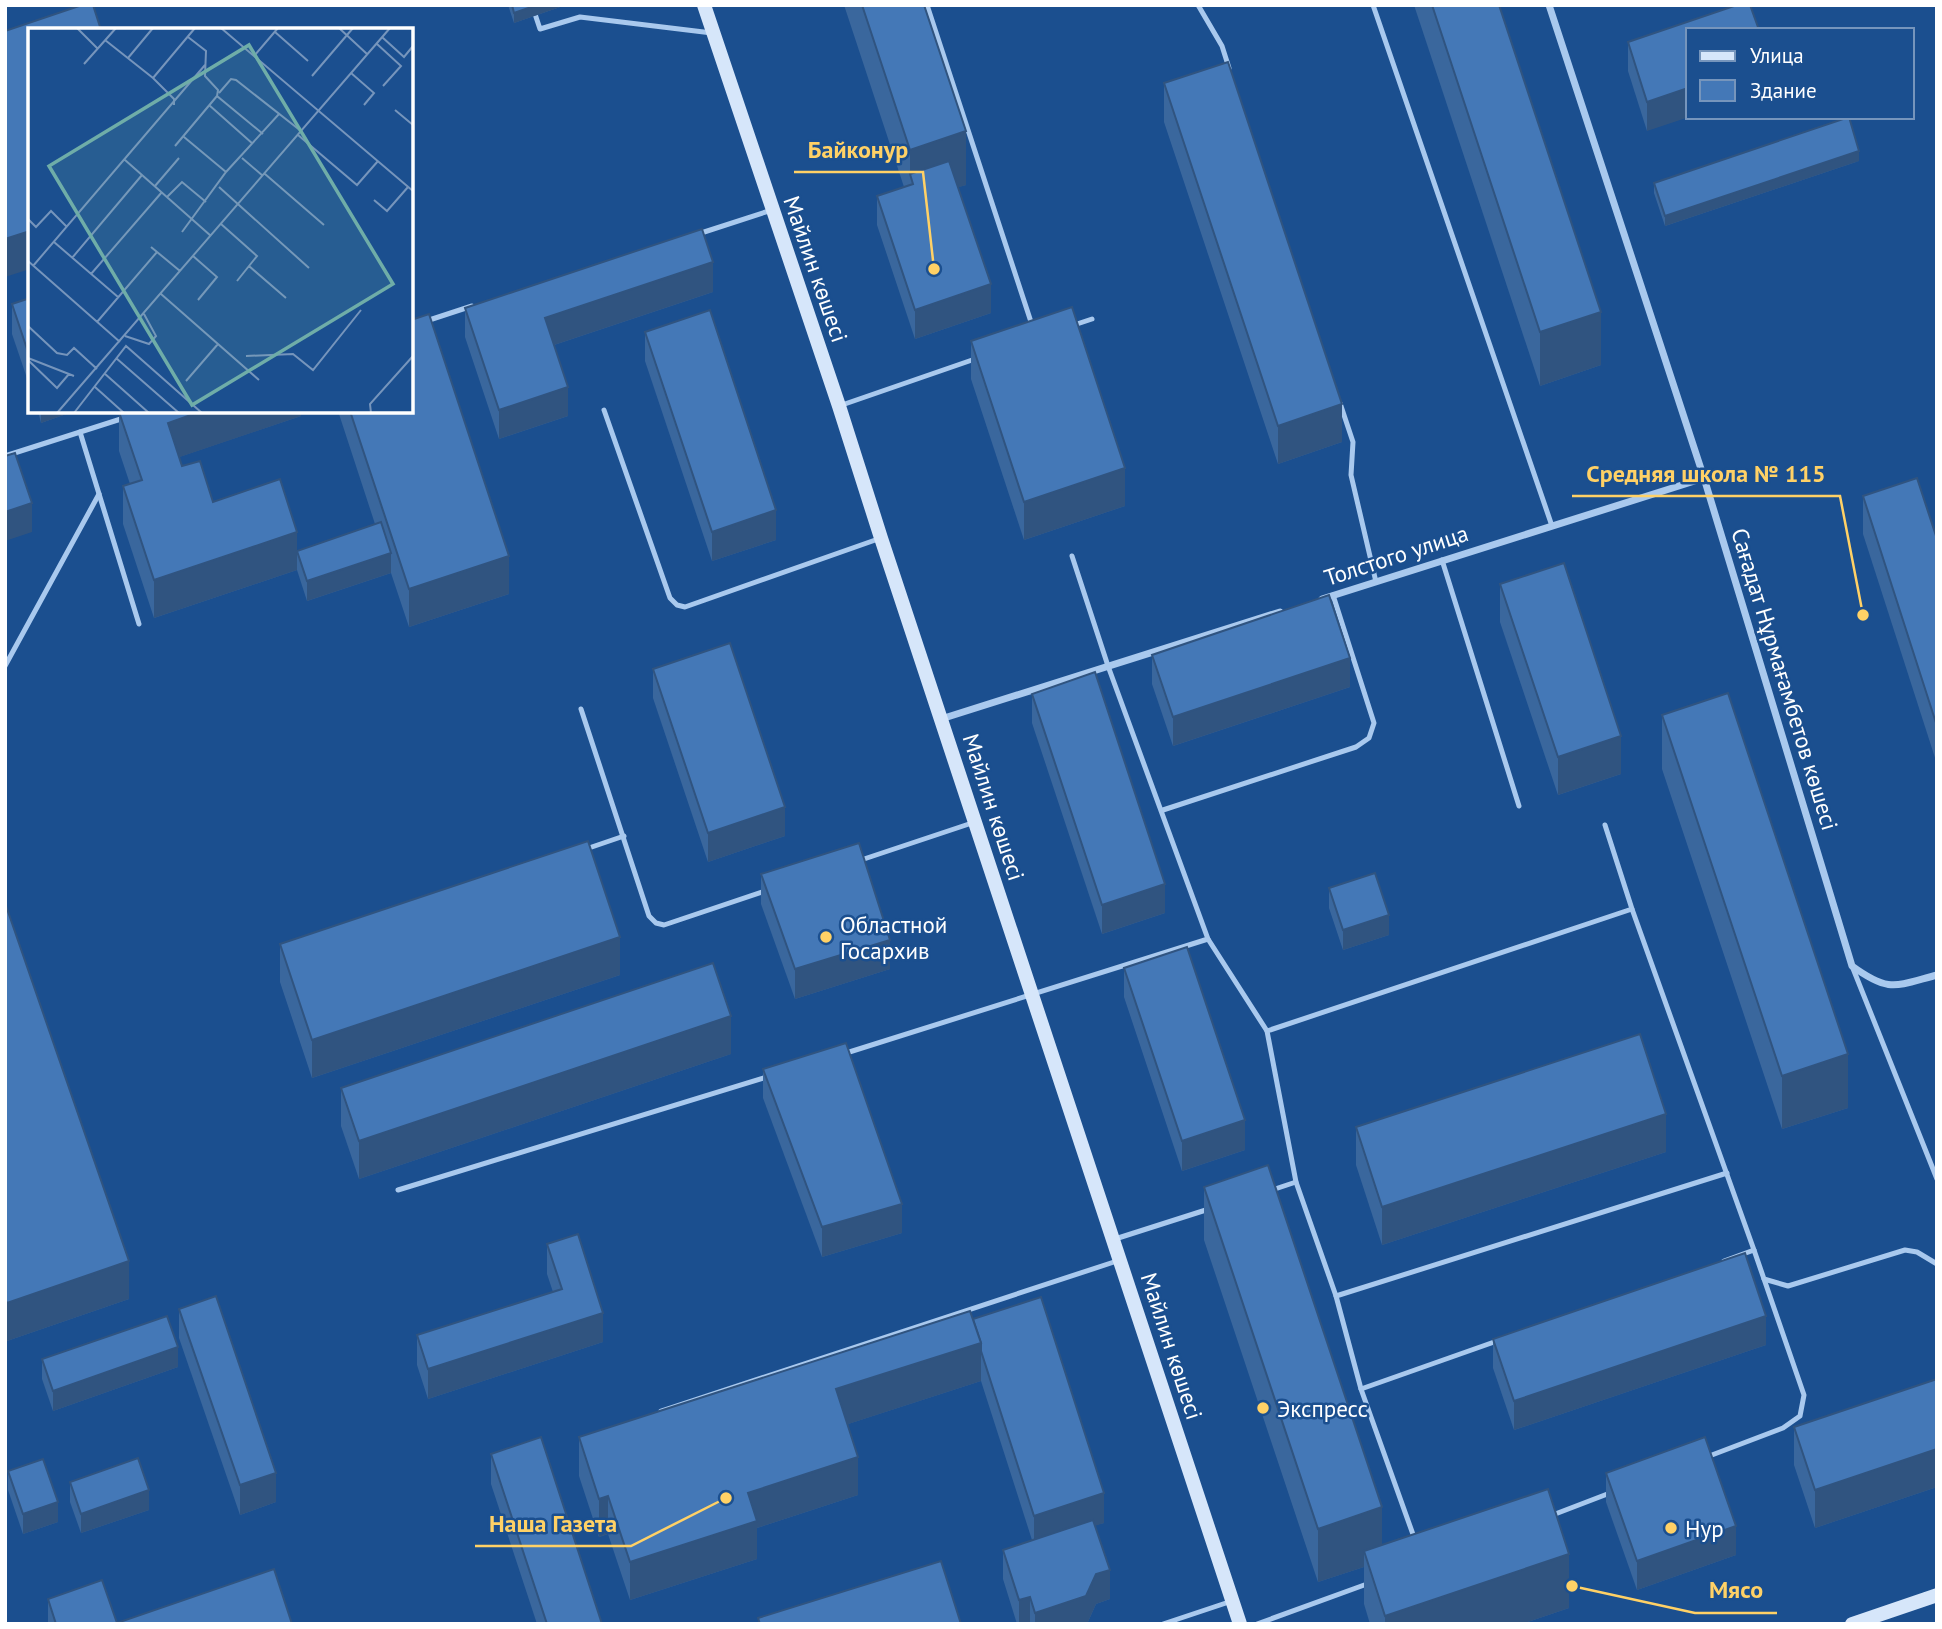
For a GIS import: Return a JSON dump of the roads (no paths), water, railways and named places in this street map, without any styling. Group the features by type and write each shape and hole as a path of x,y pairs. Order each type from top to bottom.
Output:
{"main road":[{"name":"Майлин көшесі","path":"704,5 1240,1624"},
{"path":"1858,1623 1937,1595"}],"street":[{"name":"Сағадат Нұрмағамбетов көшесі","path":"1549,5 1704,478 1852,966"},
{"name":"Толстого улица","path":"1307,603 1704,478"},
{"path":"940,719 1294,607"},
{"path":"1852,966 1874,982 1894,986 1937,975"}],"lane":[{"path":"533,5 540,29 580,17 713,34"},
{"path":"927,5 1036,337"},
{"path":"1198,5 1222,46 1230,72"},
{"path":"1373,5 1552,526"},
{"path":"687,238 772,211"},
{"path":"413,325 483,303"},
{"path":"1069,326 1092,319"},
{"path":"839,407 985,355"},
{"path":"1336,389 1353,442 1351,475 1376,582"},
{"path":"604,410 670,598 677,605 685,607 881,538"},
{"path":"5,456 131,415"},
{"path":"80,432 139,624"},
{"path":"5,666 99,494"},
{"path":"1072,556 1108,666 1163,810 1208,939 1267,1031 1296,1182 1336,1296 1361,1389 1419,1551"},
{"path":"1442,560 1518,806"},
{"path":"1163,810 1356,747 1369,738 1374,723 1333,595"},
{"path":"581,709 649,916 656,923 664,925 768,890"},
{"path":"847,864 975,822"},
{"path":"1605,825 1632,909 1804,1395 1800,1416 1783,1428 1693,1462"},
{"path":"572,853 624,836"},
{"path":"1267,1031 1632,909"},
{"path":"836,1056 1208,939"},
{"path":"1852,966 1937,1179"},
{"path":"398,1190 783,1072"},
{"path":"1336,1296 1727,1173"},
{"path":"1269,1191 1296,1182"},
{"path":"1113,1240 1217,1207"},
{"path":"1714,1264 1754,1250"},
{"path":"1764,1279 1788,1286 1905,1250 1917,1252 1937,1264"},
{"path":"654,1413 1120,1260"},
{"path":"1361,1389 1505,1338"},
{"path":"1541,1520 1617,1491"},
{"path":"1257,1624 1376,1581"},
{"path":"1163,1624 1232,1601"}],"place":[{"name":"Байконур","path":"934,269"},
{"name":"Средняя школа № 115","path":"1863,615"},
{"name":"Областной Госархив","path":"826,937"},
{"name":"Экспресс","path":"1263,1408"},
{"name":"Наша Газета","path":"726,1498"},
{"name":"Нур","path":"1671,1528"},
{"name":"Мясо","path":"1572,1586"}]}
